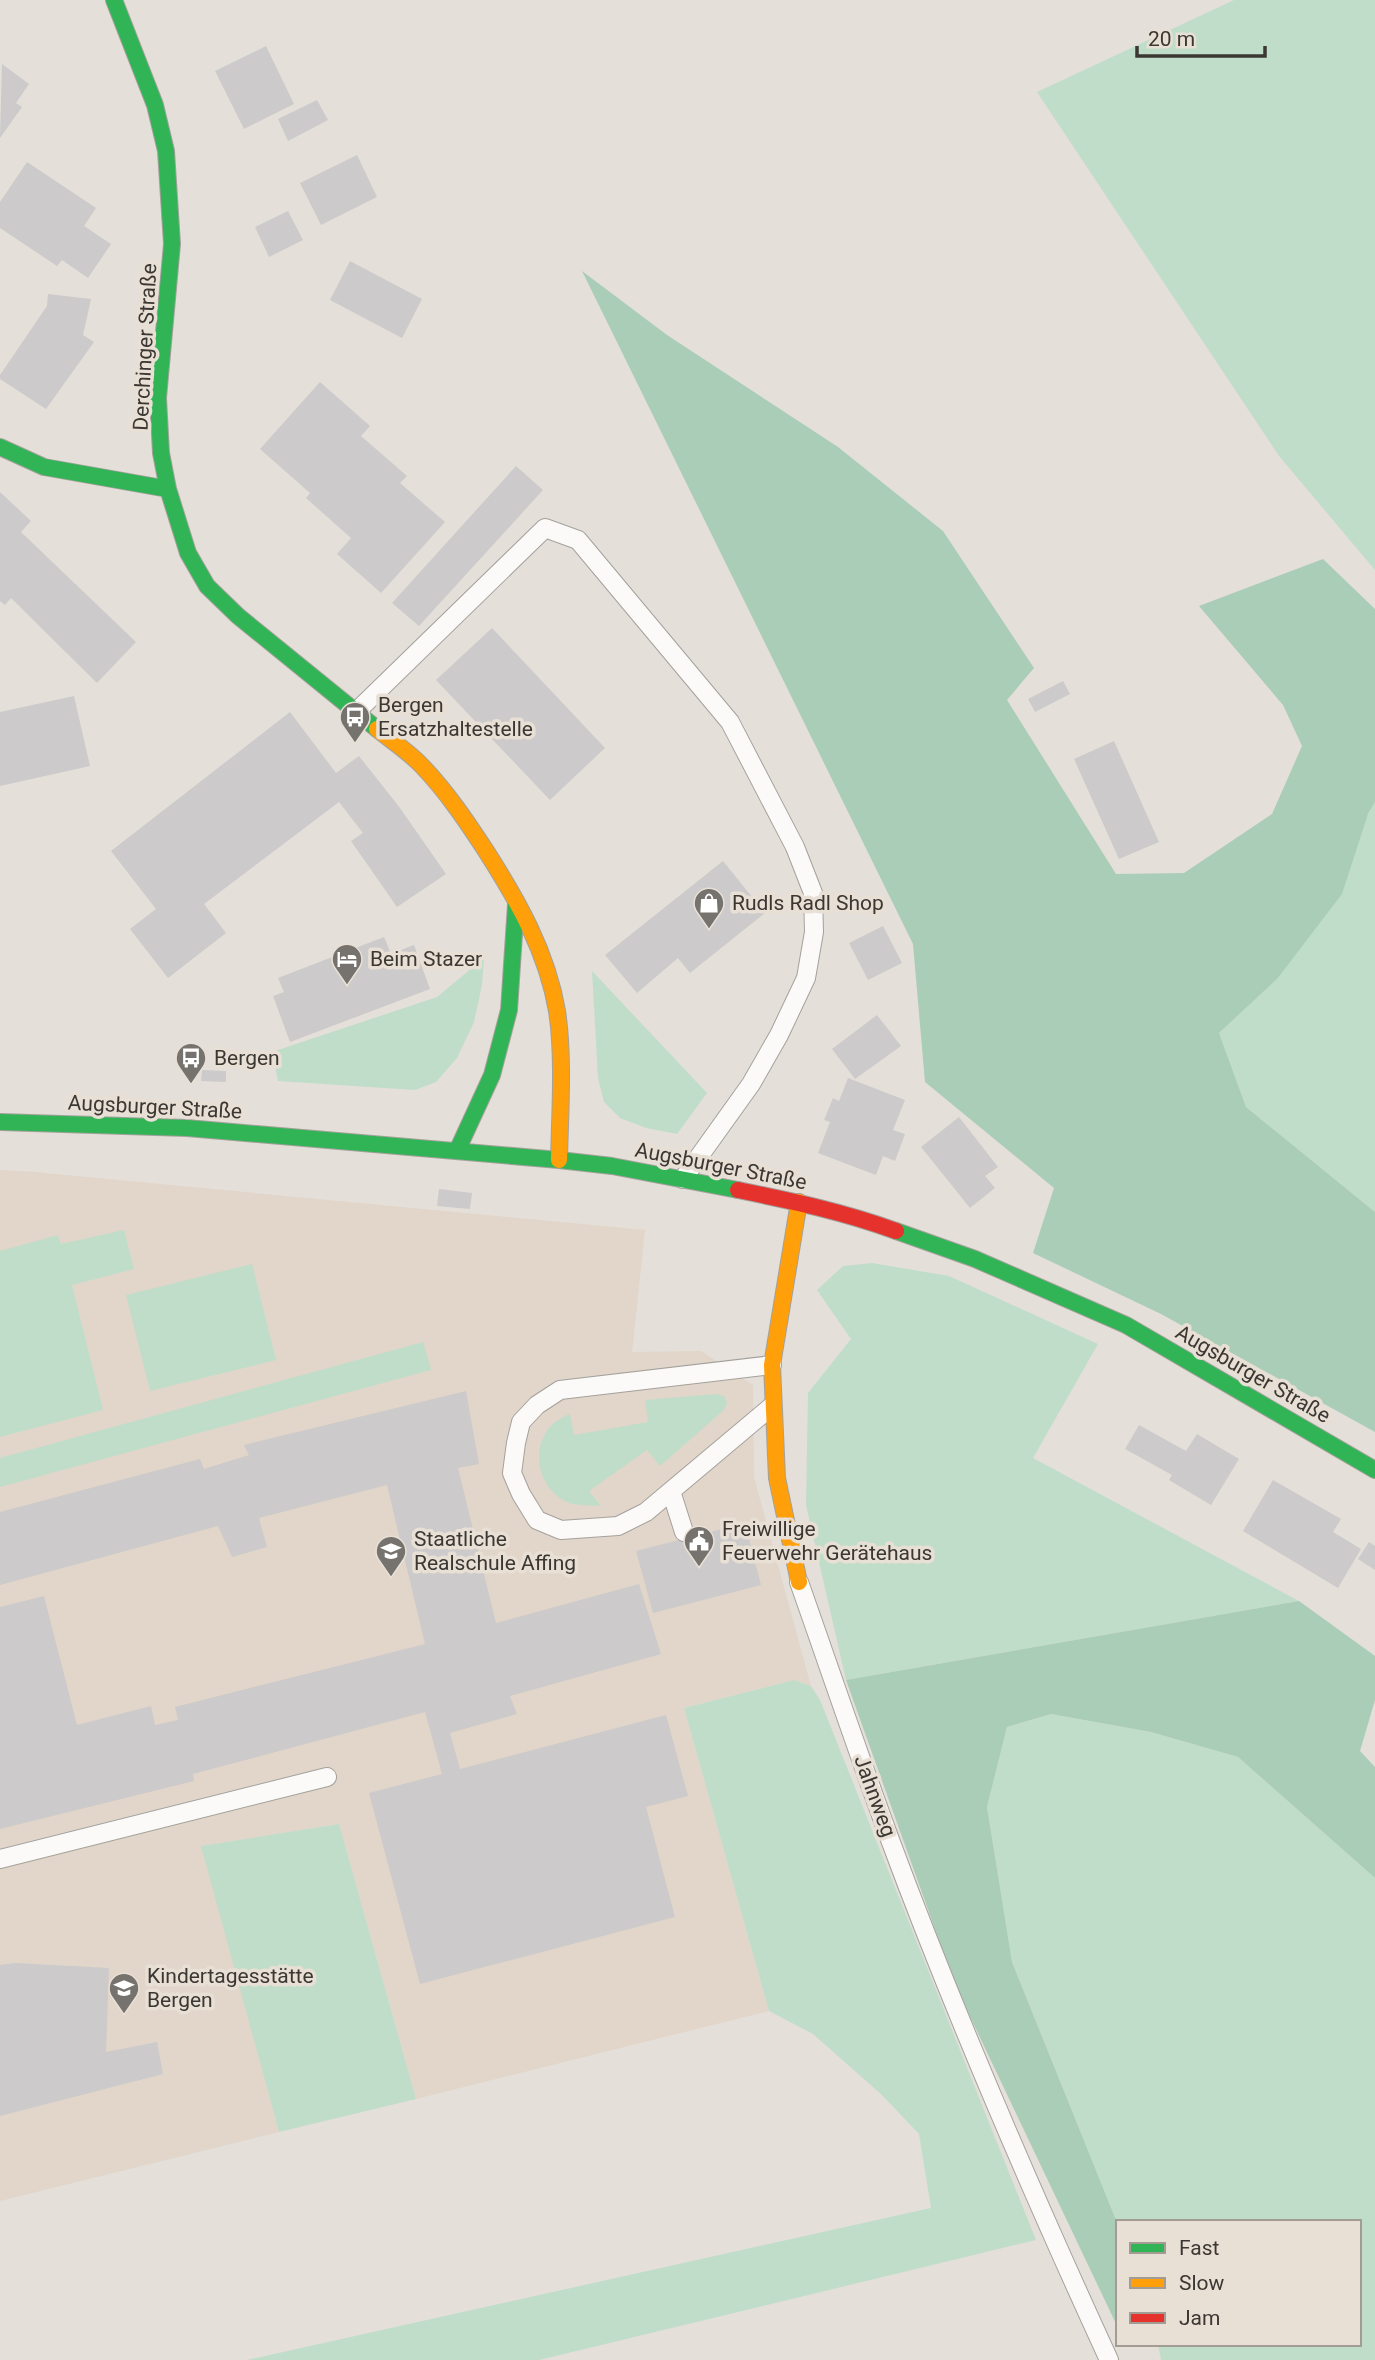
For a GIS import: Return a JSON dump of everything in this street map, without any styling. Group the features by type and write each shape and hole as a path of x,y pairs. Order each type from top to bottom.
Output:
{"street":[{"name":"Derchinger Straße","path":"114,0 155,105 166,151 172,244 158,398 161,453 168,489 188,552 208,586 238,616 421,765 461,813 516,902 533,934 549,975 557,1013 561,1081 559,1160"},
{"path":"0,447 44,467 168,489"},
{"path":"457,1151 492,1075 509,1010 516,902"},
{"name":"Augsburger Straße","path":"0,1122 187,1128 559,1160 612,1166 799,1202 866,1220 975,1259 1126,1325 1375,1470"},
{"name":"Jahnweg","path":"799,1202 772,1365 777,1478 799,1582"}],"lane":[{"path":"356,712 545,528 578,541 730,722 795,847 813,893 814,932 806,978 779,1035 751,1084 683,1179"},
{"path":"772,1365 592,1384 559,1390 537,1405 522,1422 512,1473 537,1520 561,1530 618,1526 646,1512 772,1406"},
{"path":"671,1491 684,1532"},
{"name":"Jahnweg","path":"799,1582 889,1838 977,2062 1057,2248 1109,2360"},
{"path":"0,1859 327,1777"}],"shaded area":[{"name":"Staatliche Realschule Affing","path":"0,1170 645,1230 632,1352 701,1351 753,1385 754,1477 811,1686 794,1680 684,1708 769,2011 416,2099 339,1824 202,1846 279,2132 0,2201"}],"green space":[{"path":"1234,0 1375,0 1375,570 1279,456 1037,92"},
{"path":"582,271 667,335 838,447 943,531 1034,668 1007,700 1116,874 1184,873 1272,814 1302,746 1283,705 1199,606 1323,559 1375,609 1375,802 1368,814 1342,894 1277,979 1219,1033 1246,1107 1375,1212 1375,1432 1161,1314 1033,1253 1054,1188 925,1082 913,944"},
{"path":"1375,802 1375,1212 1246,1107 1219,1033 1277,979"},
{"path":"484,958 482,985 474,1022 457,1058 436,1082 415,1090 278,1081 272,1052 437,997"},
{"path":"592,971 707,1093 677,1134 646,1128 620,1118 604,1102 598,1078"},
{"path":"124,1230 134,1269 72,1285 103,1410 0,1437 0,1251 58,1235 61,1244"},
{"path":"872,1263 949,1276 1098,1344 1033,1458 1299,1601 846,1680 806,1505 808,1393 851,1339 817,1290 843,1266"},
{"path":"252,1264 276,1360 150,1391 126,1295"},
{"path":"423,1342 431,1370 0,1487 0,1458"},
{"path":"716,1394 724,1396 727,1403 724,1410 660,1466 647,1450 589,1491 601,1506 569,1503 560,1498 546,1483 539,1463 541,1443 549,1428 563,1417 570,1414 574,1435 648,1422 645,1400"},
{"path":"1299,1601 1375,1656 1375,1700 1360,1751 1375,1767 1375,1878 1238,1757 1151,1732 1051,1714 1007,1727 987,1807 1012,1962 1116,2220 1116,2324 955,1985 846,1680"},
{"path":"794,1680 811,1686 820,1700 1036,2240 539,2360 247,2360 931,2208 919,2134 882,2095 813,2034 769,2011 684,1708"},
{"path":"1051,1714 1151,1732 1238,1757 1375,1878 1375,2360 1161,2360 1158,2346 1361,2346 1361,2220 1116,2220 1012,1962 987,1807 1007,1727"},
{"path":"339,1824 416,2099 279,2132 201,1846"}],"building":[{"path":"266,46 294,104 244,129 215,71"},
{"path":"2,64 29,84 16,103 22,107 0,138"},
{"path":"317,100 328,120 288,141 278,119"},
{"path":"357,155 377,197 321,225 300,183"},
{"path":"27,162 96,208 84,226 111,244 88,278 62,260 57,266 0,228 0,202"},
{"path":"288,211 303,240 269,257 255,227"},
{"path":"350,261 422,299 402,338 330,300"},
{"path":"48,294 91,299 83,335 94,342 46,409 0,379 0,375 47,306"},
{"path":"320,382 370,426 361,436 407,476 400,483 445,522 381,593 337,554 351,538 306,498 310,493 260,449"},
{"path":"516,466 543,490 419,626 392,603"},
{"path":"0,492 31,521 21,532 136,642 97,683 11,598 5,605 0,601"},
{"path":"492,628 605,748 550,800 436,680"},
{"path":"1063,681 1070,694 1035,712 1028,699"},
{"path":"74,696 90,766 0,786 0,712"},
{"path":"290,712 336,773 359,756 400,808 446,874 397,907 351,841 363,833 339,802 204,904 226,933 168,978 130,929 156,909 111,851"},
{"path":"1114,741 1159,842 1119,859 1074,759"},
{"path":"723,861 765,913 690,973 678,958 637,993 605,955"},
{"path":"883,926 902,963 868,980 849,943"},
{"path":"384,937 391,954 414,945 430,989 290,1042 273,996 284,992 278,978"},
{"path":"877,1015 901,1046 855,1079 832,1049"},
{"path":"202,1070 226,1071 226,1082 201,1081"},
{"path":"848,1078 905,1100 893,1130 905,1134 895,1161 883,1156 876,1175 818,1153 830,1122 824,1120 833,1098 839,1101"},
{"path":"959,1117 998,1167 985,1176 995,1188 970,1208 921,1147"},
{"path":"439,1189 472,1193 470,1209 437,1206"},
{"path":"466,1391 479,1464 458,1468 496,1623 639,1584 661,1654 510,1696 517,1714 450,1733 460,1769 666,1715 688,1796 646,1807 675,1917 420,1984 369,1793 442,1774 425,1712 193,1774 194,1781 0,1829 0,1607 44,1596 77,1725 151,1706 155,1725 178,1720 175,1707 425,1644 387,1485 259,1518 267,1547 232,1557 218,1526 0,1585 0,1512 200,1459 204,1469 249,1455 244,1445"},
{"path":"1139,1425 1186,1451 1197,1434 1239,1459 1211,1505 1169,1480 1172,1475 1125,1449"},
{"path":"1273,1480 1341,1519 1333,1532 1361,1549 1338,1588 1243,1531"},
{"name":"Freiwillige Feuerwehr Gerätehaus","path":"745,1523 761,1585 653,1613 636,1551"},
{"path":"1369,1542 1375,1546 1375,1570 1358,1559"},
{"path":"15,1963 109,1968 106,2052 157,2042 163,2074 0,2116 0,1965"}],"traffic: fast":[{"path":"114,0 155,105 166,151 172,244 158,398 161,453 168,489 188,553 207,586 238,616 377,729"},
{"path":"0,447 44,467 168,489"},
{"path":"457,1151 492,1075 509,1010 516,904"},
{"path":"0,1122 187,1128 559,1160 612,1166 738,1190"},
{"path":"896,1231 975,1259 1126,1325 1375,1470"}],"traffic: slow":[{"path":"377,729 417,761 456,807 509,889 539,948 552,989 559,1028 559,1160"},
{"path":"799,1202 772,1365 777,1478 799,1582"}],"traffic: jam":[{"path":"738,1190 837,1213 896,1231"}],"place":[{"name":"Bergen Ersatzhaltestelle","path":"355,744"},
{"name":"Rudls Radl Shop","path":"709,930"},
{"name":"Beim Stazer","path":"347,986"},
{"name":"Bergen","path":"191,1085"},
{"name":"Freiwillige Feuerwehr Gerätehaus","path":"699,1568"},
{"name":"Staatliche Realschule Affing","path":"391,1578"},
{"name":"Kindertagesstätte Bergen","path":"124,2015"}]}
